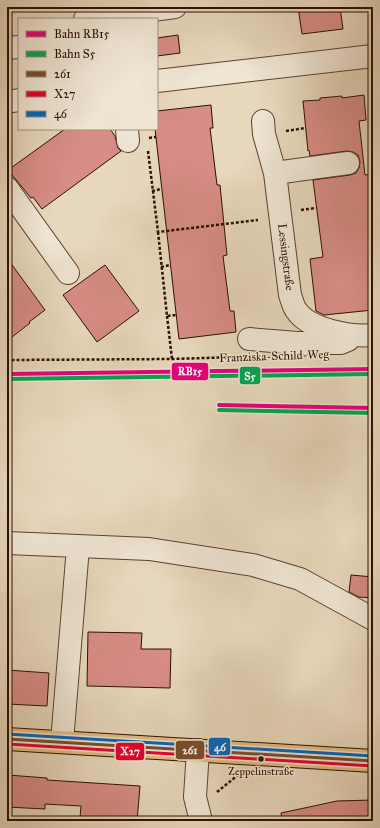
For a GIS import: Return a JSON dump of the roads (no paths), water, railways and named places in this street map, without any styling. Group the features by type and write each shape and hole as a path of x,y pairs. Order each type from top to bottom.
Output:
{"main road":[{"path":"7,739 373,761"}],"street":[{"path":"93,18 176,7"},
{"path":"7,48 18,47"},
{"path":"158,81 373,56"},
{"path":"7,102 18,100"},
{"name":"Lessingstraße","path":"264,122 264,134 275,173 290,295 296,310 309,322 330,331 367,335"},
{"path":"275,173 348,163"},
{"path":"7,188 68,273"},
{"path":"245,348 341,342 367,335"},
{"path":"7,543 149,549 253,565 300,579 373,619"},
{"path":"62,742 78,547"},
{"path":"198,750 195,797 201,821"}],"rail line":[{"name":"RB15","path":"7,374 373,369"},
{"name":"S5","path":"7,379 373,374"},
{"name":"RB15","path":"219,405 373,408"},
{"name":"S5","path":"219,410 373,413"}],"place":[{"name":"Zeppelinstraße","path":"261,759"}]}
